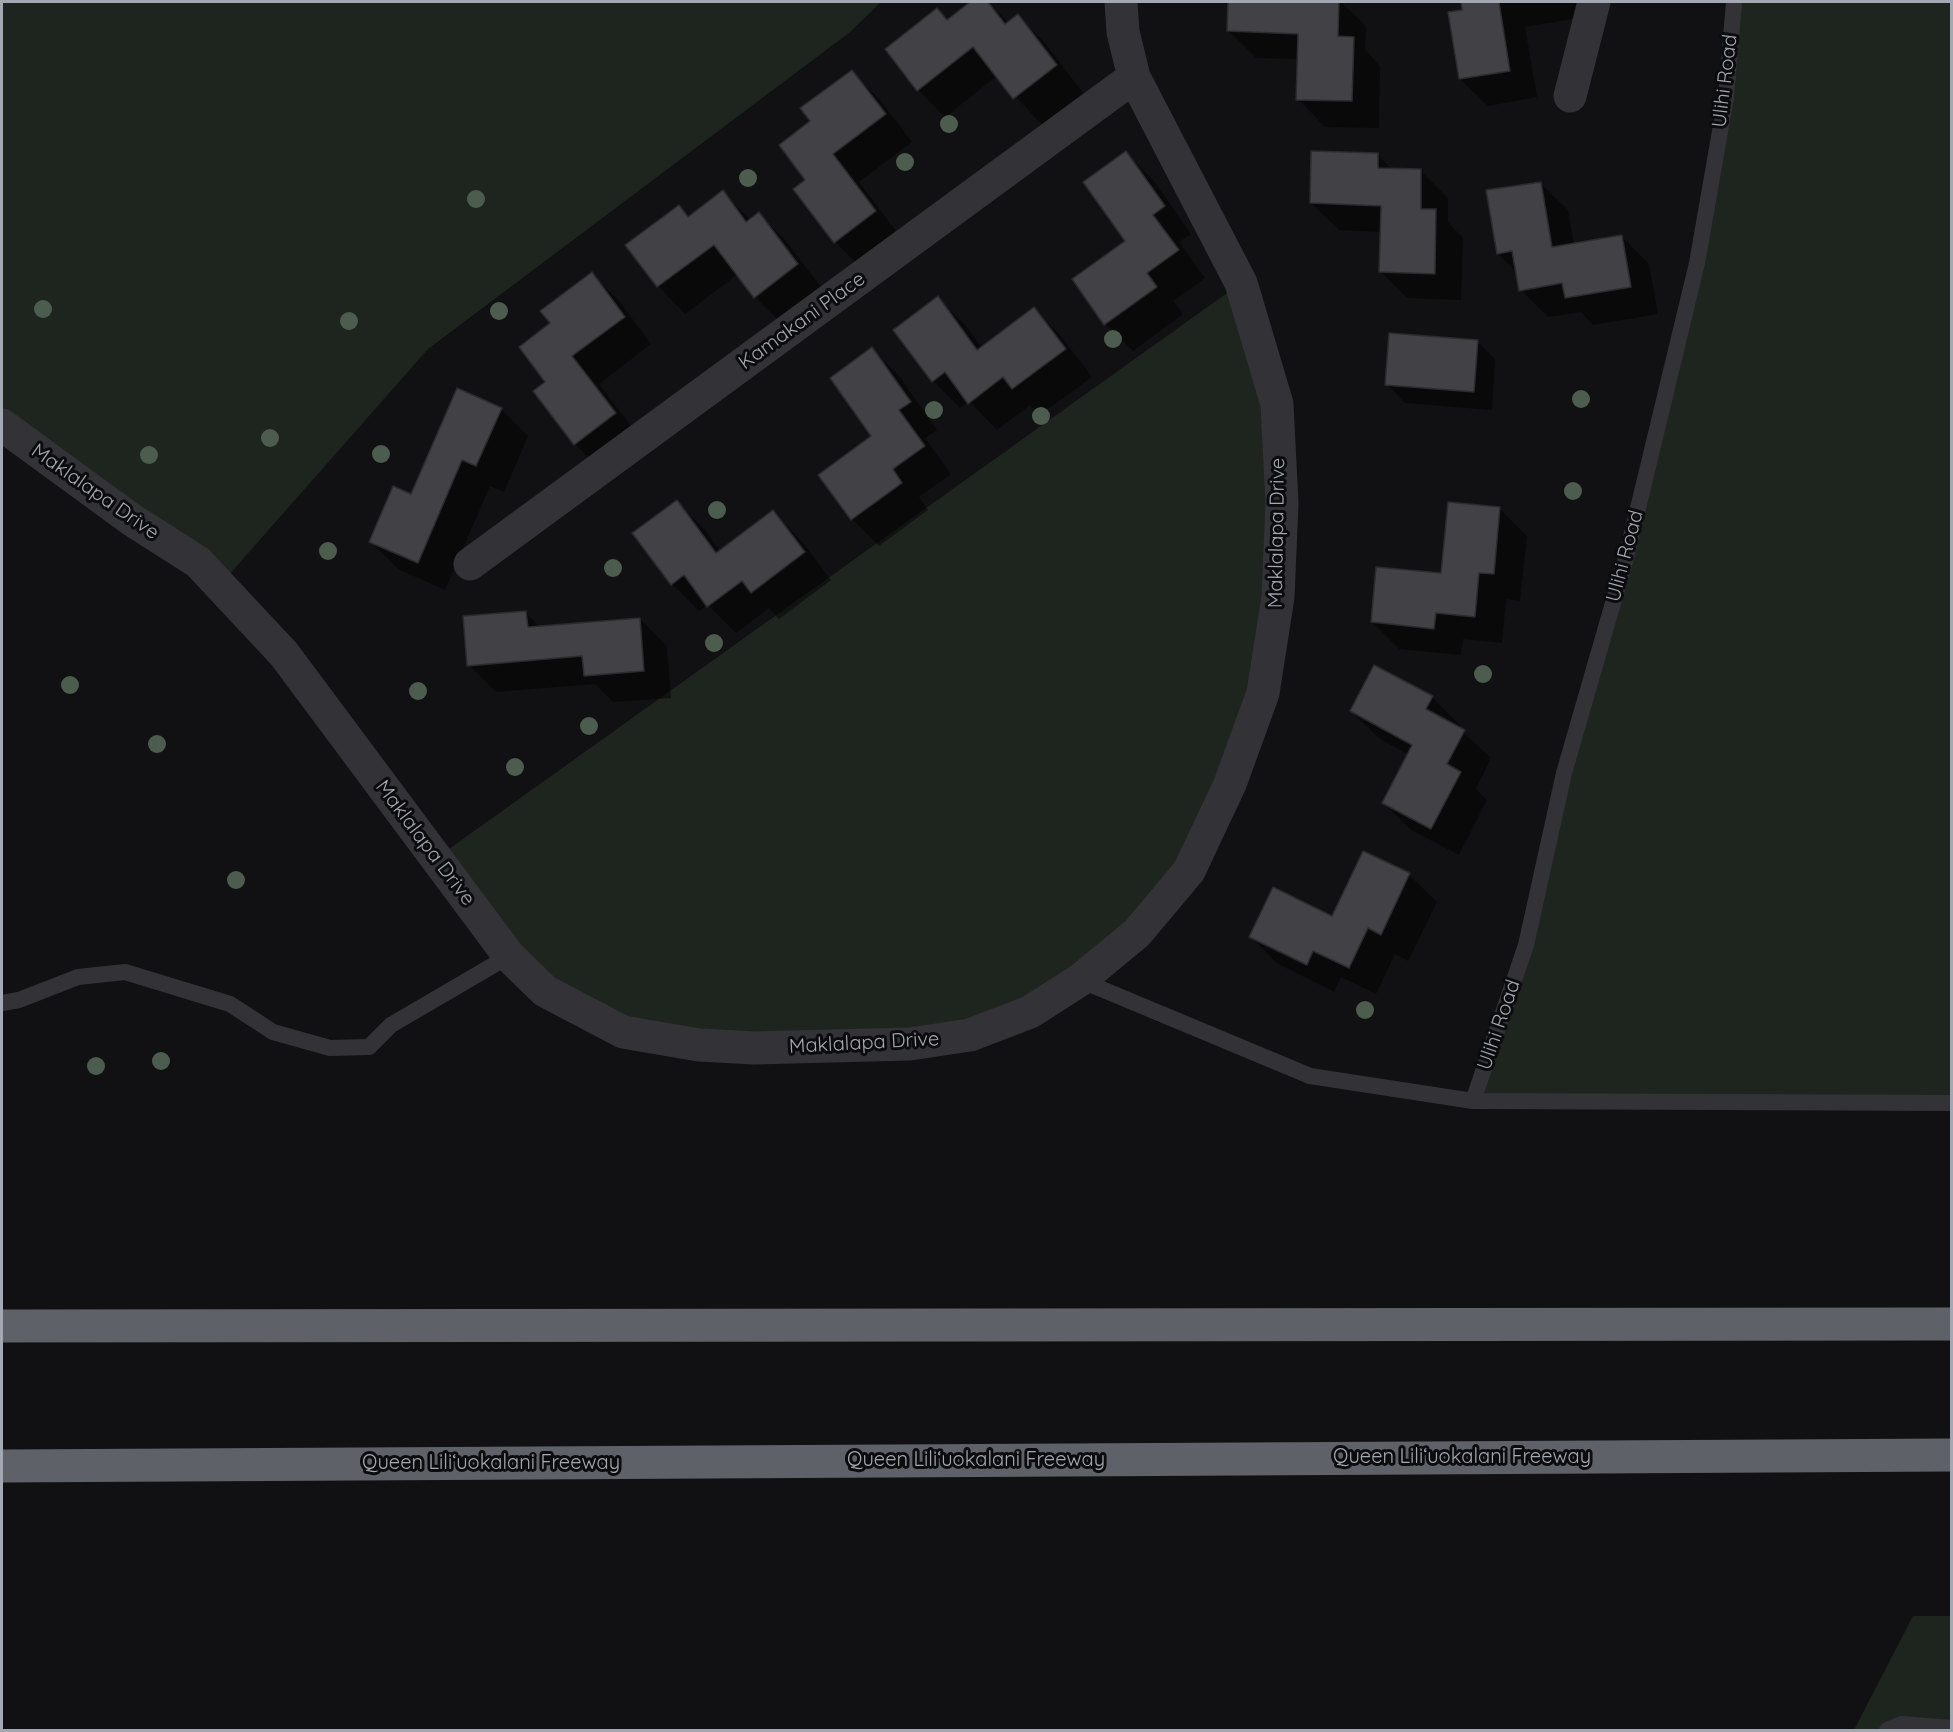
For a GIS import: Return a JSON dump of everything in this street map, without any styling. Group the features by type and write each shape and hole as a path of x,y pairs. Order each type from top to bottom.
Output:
{"highway":[{"path":"2,1326 1952,1324"},
{"name":"Queen Liliʻuokalani Freeway","path":"2,1466 1952,1455"}],"street":[{"name":"Maklalapa Drive","path":"2,425 132,520 198,562 284,654 509,956 545,991 623,1032 699,1045 754,1048 910,1044 970,1035 1030,1012 1080,981 1137,933 1189,871 1230,784 1263,693 1278,597 1282,503 1277,404 1240,283 1134,77 1123,32 1120,2"},
{"path":"1570,96 1594,2"},
{"name":"Kamakani Place","path":"470,564 1134,77"}],"lane":[{"name":"Ulihi Road","path":"1473,1101 1526,945 1564,773 1626,558 1692,285 1726,97 1734,2"},
{"path":"2,1003 19,1000 78,977 125,972 230,1004 273,1032 330,1047 369,1047 391,1025 509,956"},
{"path":"1080,981 1310,1076 1473,1101 1952,1103"},
{"path":"1887,1731 1902,1724 1952,1728"}],"shaded area":[{"path":"2,2 881,2 850,32 428,349 220,585 2,425"},
{"path":"1734,2 1951,2 1951,1103 1473,1101 1526,945 1697,263"},
{"path":"1241,283 1263,343 1278,597 1189,871 1030,1012 754,1048 580,1010 435,859"},
{"path":"1913,1616 1951,1616 1951,1730 1854,1730"}],"building":[{"path":"970,2 988,2 1005,24 1018,14 1057,65 1013,99 973,47 917,91 885,49 937,8 947,20"},
{"path":"1228,2 1339,2 1338,36 1354,37 1352,101 1296,100 1298,34 1227,31"},
{"path":"1461,2 1499,2 1510,71 1459,79 1448,12 1462,10"},
{"path":"852,70 886,114 833,154 876,211 834,243 793,189 805,180 779,145 810,121 800,108"},
{"path":"1126,151 1165,206 1153,215 1179,250 1147,273 1157,287 1104,325 1072,279 1125,241 1083,182"},
{"path":"1311,151 1378,153 1378,168 1421,169 1421,209 1436,209 1435,274 1379,272 1381,206 1310,203"},
{"path":"1541,182 1552,247 1622,235 1631,287 1565,298 1562,283 1519,291 1512,251 1497,254 1486,190"},
{"path":"723,190 746,222 759,212 798,264 754,298 714,245 657,287 625,245 679,205 688,217"},
{"path":"592,272 625,317 572,356 616,413 574,445 533,391 545,382 519,347 550,323 540,311"},
{"path":"938,296 977,350 1034,307 1066,349 1012,389 1003,377 968,404 945,372 932,382 893,330"},
{"path":"1389,333 1478,340 1474,392 1385,385"},
{"path":"872,347 911,402 899,410 925,446 893,469 902,483 851,520 818,475 871,436 830,378"},
{"path":"457,388 502,408 476,466 462,460 418,563 369,542 393,486 411,494"},
{"path":"677,500 716,553 773,510 805,552 751,593 742,581 707,607 684,575 671,585 632,533"},
{"path":"1448,502 1500,507 1494,574 1479,573 1475,617 1436,613 1434,629 1371,622 1376,567 1441,573"},
{"path":"526,611 528,627 640,618 644,671 584,676 582,656 467,666 463,616"},
{"path":"1374,665 1433,696 1426,709 1465,730 1447,764 1461,772 1431,829 1382,803 1412,745 1350,711"},
{"path":"1363,851 1410,873 1381,935 1368,928 1349,968 1313,951 1307,965 1249,937 1273,887 1332,916"}]}
